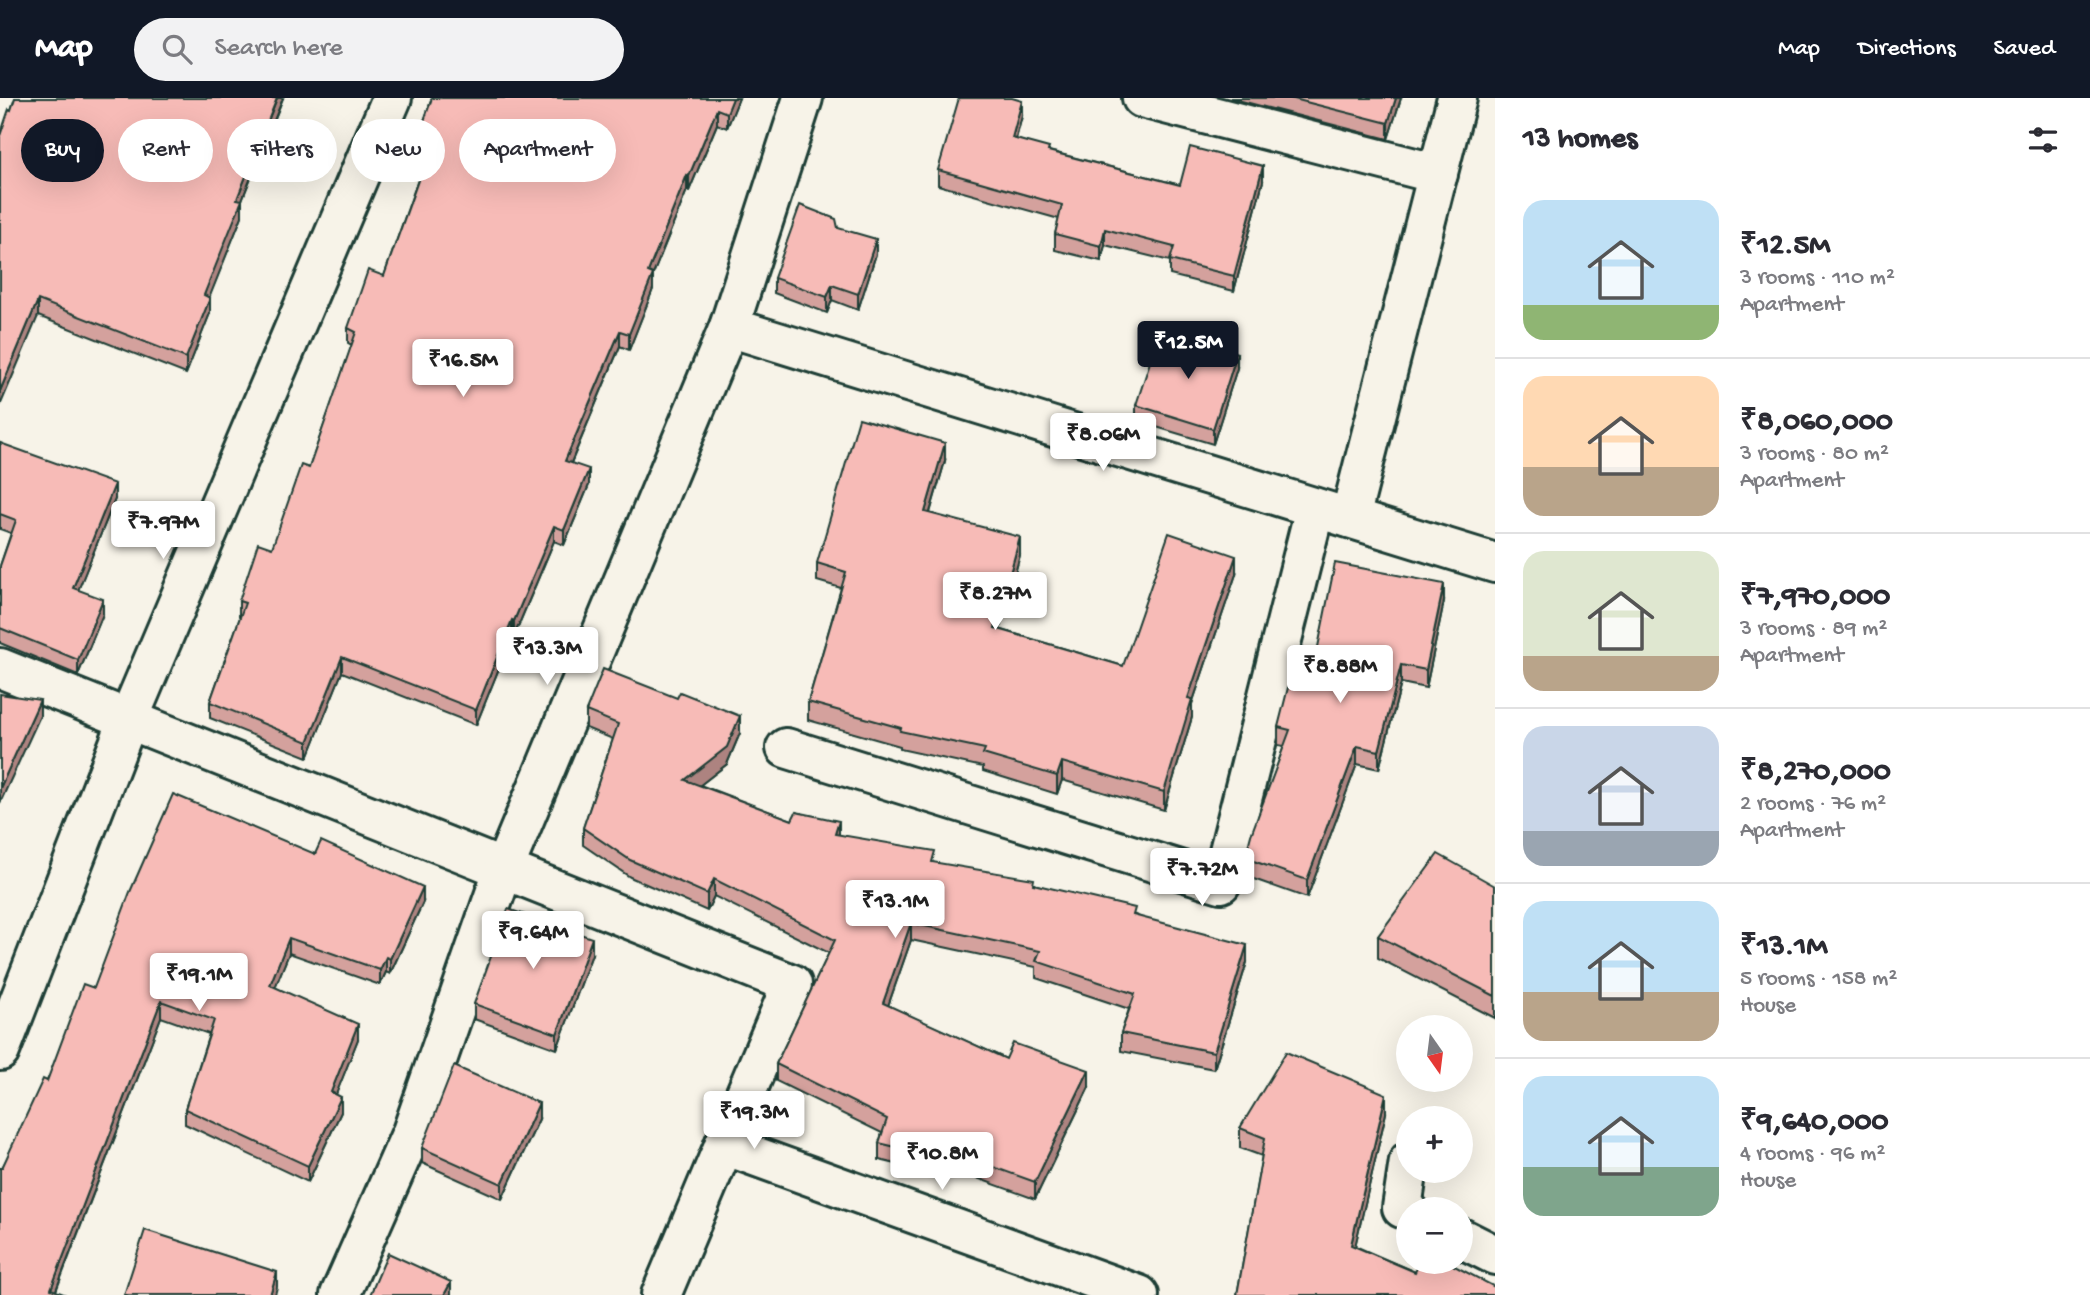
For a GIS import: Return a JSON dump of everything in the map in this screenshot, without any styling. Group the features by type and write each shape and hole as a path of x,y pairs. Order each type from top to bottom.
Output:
{"street":[{"path":"0,1051 129,718 392,98"},
{"path":"340,1295 412,1132 504,868 729,327 803,98"},
{"path":"1142,98 1438,174"},
{"path":"786,747 1221,883 1332,513 1438,174 1457,98"},
{"path":"729,327 1495,563"},
{"path":"0,668 792,984 661,1295"},
{"path":"724,1145 1139,1295"},
{"path":"1473,1244 1495,1255"}],"building":[{"path":"15,98 277,98 269,119 227,119 227,182 244,182 237,199 242,200 204,295 210,298 186,358 38,300 0,391 0,136 9,109 11,110"},
{"path":"432,98 733,98 727,113 717,109 648,272 653,274 629,334 620,331 565,461 589,469 564,530 554,526 476,710 342,657 308,742 210,702 245,603 239,601 258,543 272,548 301,465 309,468 356,332 348,328 368,270 384,276 417,182 445,182 445,119 425,119"},
{"path":"959,98 1012,98 1022,101 1012,138 1049,148 1048,151 1180,185 1190,147 1263,166 1234,276 1170,260 1174,247 1105,229 1101,246 1055,234 1062,205 938,170"},
{"path":"1290,98 1396,98 1388,123"},
{"path":"800,205 836,219 838,228 876,239 858,294 832,285 827,297 774,278"},
{"path":"1171,333 1237,353 1213,429 1136,405 1151,359 1163,358"},
{"path":"859,418 945,443 925,512 1020,537 995,628 1123,666 1169,533 1236,556 1188,698 1192,699 1164,792 1062,762 1057,776 983,754 985,749 900,731 901,728 808,702 846,572 817,563"},
{"path":"0,443 115,484 73,588 103,599 78,660 0,628 0,566 16,520 0,514"},
{"path":"1335,563 1444,584 1426,670 1401,665 1379,751 1357,746 1307,880 1245,858 1290,730 1278,727 1297,652 1316,657"},
{"path":"603,669 677,698 680,692 740,716 727,747 685,780 792,820 796,812 839,821 835,834 935,851 932,862 1034,879 1033,884 1135,908 1133,915 1247,945 1214,1052 1121,1033 1135,994 1036,961 1040,951 911,923 883,1003 1006,1059 1013,1043 1089,1070 1035,1182 941,1148 938,1157 879,1143 887,1119 776,1064 835,940 714,879 707,894 630,860 583,828 618,724 586,711"},
{"path":"0,694 40,700 0,788"},
{"path":"173,794 315,854 321,841 423,887 390,959 386,957 380,970 289,938 270,985 358,1024 331,1092 341,1097 308,1166 185,1109 214,1020 161,1001 51,1289 66,1295 0,1295 0,1168 43,1079 47,1081 83,984 94,988 130,892"},
{"path":"1438,854 1495,886 1495,996 1378,936"},
{"path":"508,909 592,938 557,1034 474,1004"},
{"path":"1286,1052 1386,1094 1351,1245 1396,1264 1396,1274 1470,1274 1495,1287 1495,1295 1237,1295 1265,1138 1240,1128"},
{"path":"454,1066 539,1103 502,1184 422,1148"},
{"path":"145,1230 277,1272 270,1295 124,1295"},
{"path":"388,1253 451,1282 444,1295 370,1295"}]}
